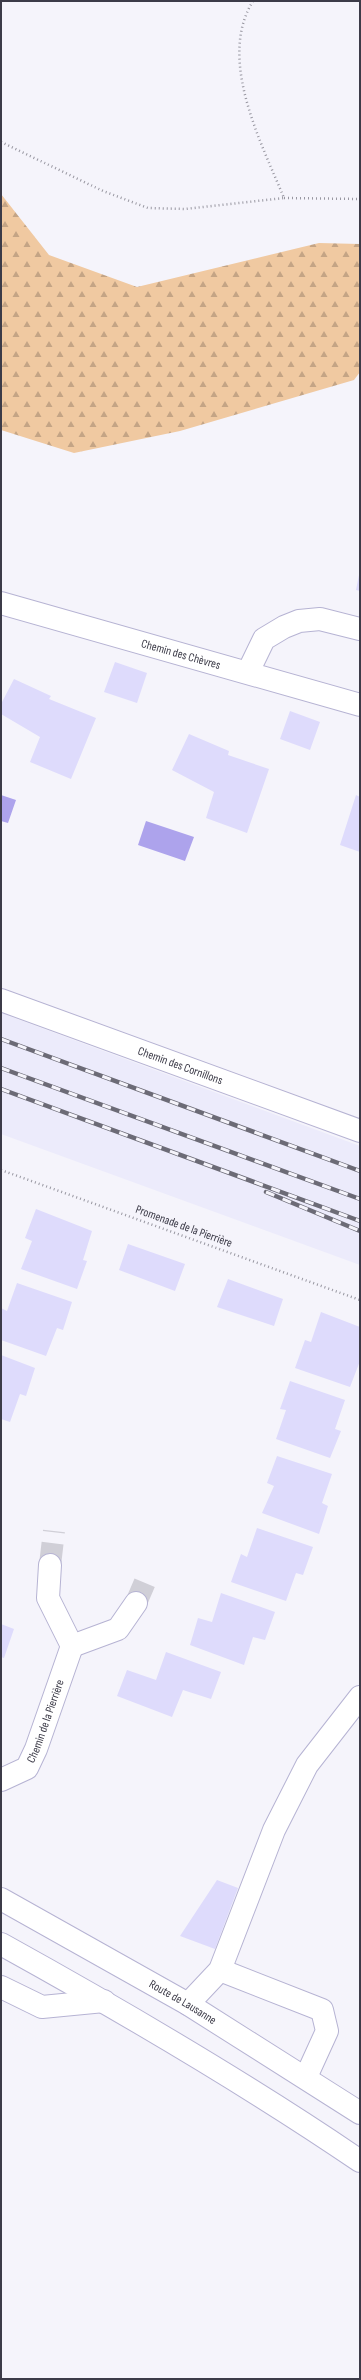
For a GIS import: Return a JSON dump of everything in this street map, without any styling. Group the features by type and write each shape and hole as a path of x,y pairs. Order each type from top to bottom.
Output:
{"street":[{"name":"Chemin des Chèvres","path":"1,603 248,672 360,706"},
{"path":"248,672 264,638 284,627 299,622 320,619 360,629"},
{"name":"Chemin des Cornillons","path":"1,1000 360,1131"},
{"path":"50,1565 48,1598 72,1646 118,1629 136,1603"},
{"name":"Chemin de la Pierrière","path":"1,1780 26,1768 36,1749 72,1646"},
{"path":"188,2004 220,1970 274,1830 307,1765 360,1697"},
{"name":"Route de Lausanne","path":"1,1899 188,2004 306,2077 360,2113"},
{"path":"1,1944 104,2001 218,2068 360,2161"},
{"path":"220,1970 322,2010 327,2031 306,2077"},
{"path":"1,1987 42,2007 104,2001"}],"path":[{"path":"253,1 248,9 240,41 243,82 251,118 284,198"},
{"path":"1,142 103,191 148,208 185,209 284,198 360,199"},
{"name":"Promenade de la Pierrière","path":"1,1170 360,1300"}],"shaded area":[{"path":"1,795 16,800 8,823 1,821"},
{"path":"146,821 194,837 185,861 138,845"},
{"path":"1,1013 360,1146 360,1265 1,1134"}],"green space":[{"path":"1,194 49,255 137,287 319,243 360,244 360,372 354,380 180,431 74,453 1,430"}],"building":[{"path":"360,575 360,591 356,590"},
{"path":"115,662 147,673 137,703 104,692"},
{"path":"14,679 51,696 49,699 96,718 71,779 30,762 40,737 1,714 1,704"},
{"path":"290,711 320,722 310,750 280,739"},
{"path":"189,734 229,751 228,755 269,769 247,833 206,818 214,792 172,770"},
{"path":"356,795 360,797 360,852 340,845"},
{"path":"36,1209 92,1231 83,1260 87,1261 77,1289 21,1269 32,1241 25,1238"},
{"path":"128,1244 185,1264 175,1291 119,1270"},
{"path":"228,1279 283,1299 274,1326 217,1307"},
{"path":"17,1283 72,1302 63,1330 57,1328 46,1356 1,1340 1,1308 7,1311"},
{"path":"321,1312 360,1327 360,1361 350,1387 295,1368 305,1340 311,1342"},
{"path":"1,1355 35,1368 26,1396 20,1394 10,1422 1,1419"},
{"path":"290,1381 345,1400 335,1429 341,1431 330,1458 276,1439 286,1410 280,1409"},
{"path":"277,1456 332,1474 322,1503 328,1506 319,1534 262,1513 274,1486 267,1483"},
{"path":"257,1528 313,1547 303,1575 296,1573 286,1601 231,1582 241,1554 247,1557"},
{"path":"221,1593 275,1612 265,1640 253,1637 244,1665 190,1645 198,1618 212,1622"},
{"path":"1,1624 14,1629 4,1658 1,1657"},
{"path":"166,1652 221,1672 211,1699 183,1690 172,1717 117,1696 127,1670 156,1680"},
{"path":"217,1880 238,1888 215,1949 180,1936"}],"tunnel":[{"path":"50,1565 54,1531"},
{"path":"136,1603 148,1575"}],"railway":[{"path":"1,1039 360,1171"},
{"path":"1,1068 360,1199"},
{"path":"1,1089 360,1221"},
{"path":"266,1192 360,1231"}]}
